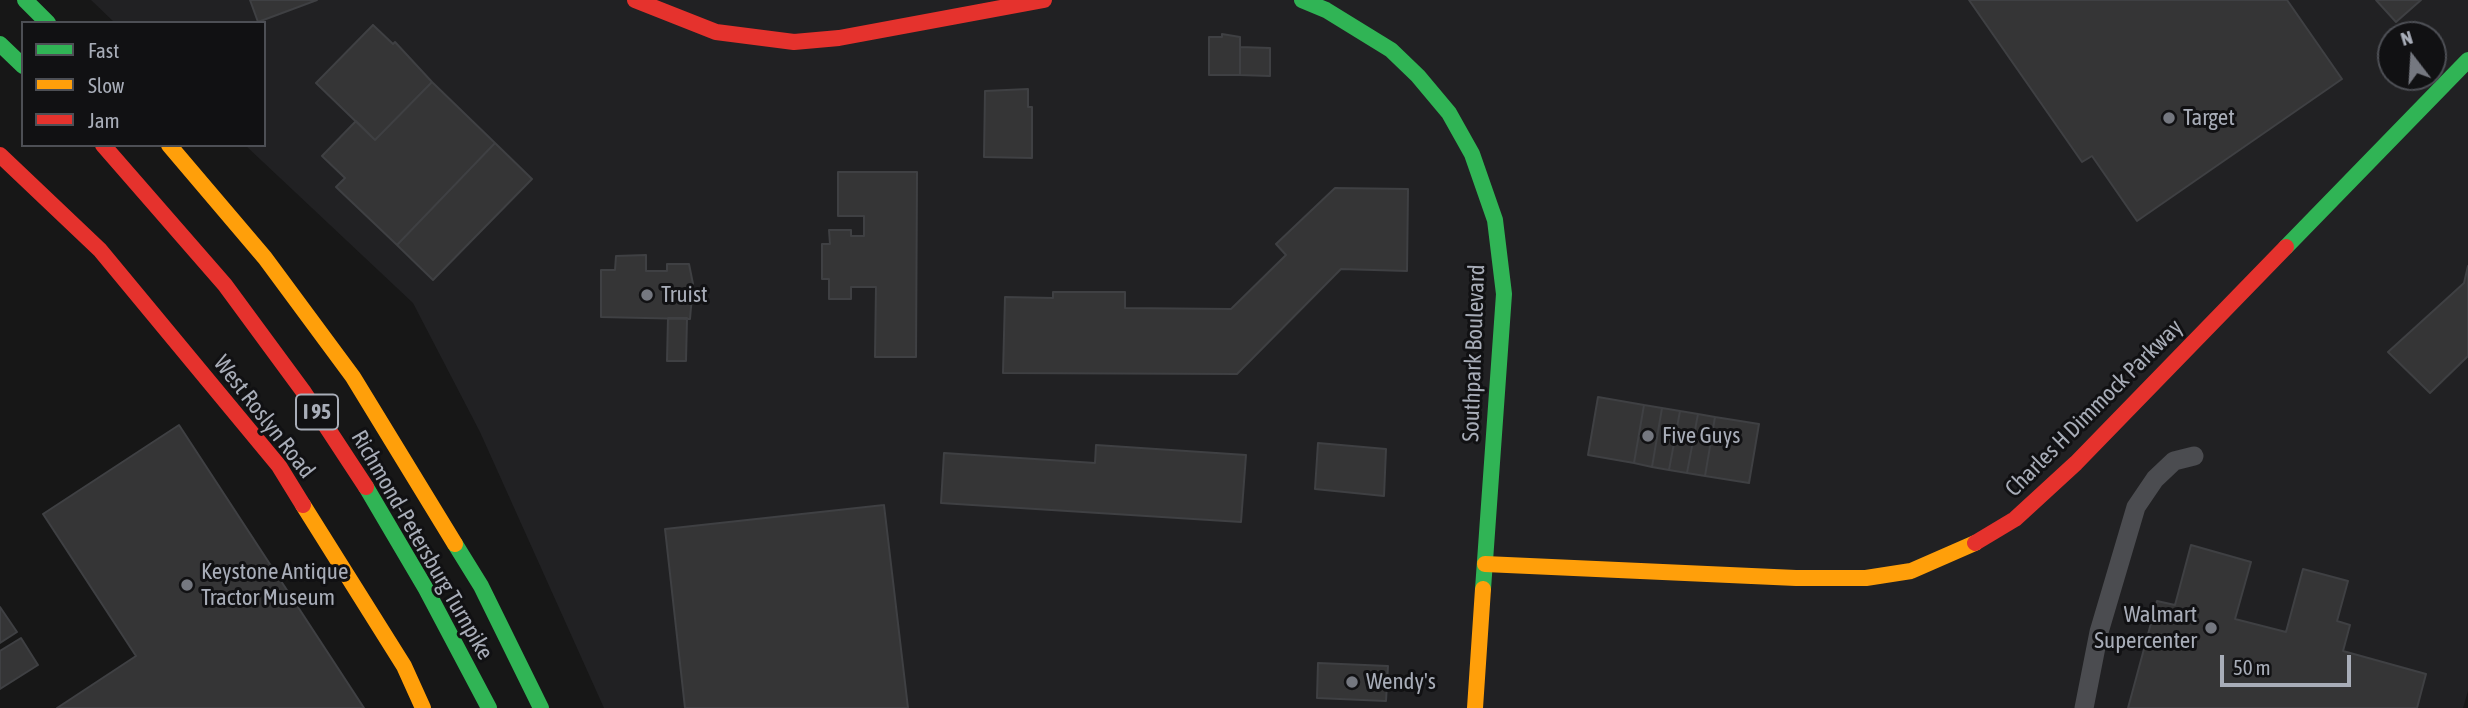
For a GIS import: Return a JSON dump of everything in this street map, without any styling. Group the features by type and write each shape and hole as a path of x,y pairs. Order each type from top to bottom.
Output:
{"main road":[{"path":"25,0 46,21"},
{"path":"635,0 716,32 794,41 839,38 1044,0"},
{"name":"Southpark Boulevard","path":"1302,0 1326,10 1391,50 1418,76 1449,113 1472,154 1495,220 1504,294 1475,708"},
{"path":"0,44 21,64"},
{"name":"Charles H Dimmock Parkway","path":"1485,564 1796,578 1866,578 1911,571 1982,540 2015,519 2076,463 2468,60"},
{"name":"Richmond-Petersburg Turnpike","path":"105,147 225,285 303,391 365,485 426,589 489,708"},
{"name":"Richmond-Petersburg Turnpike","path":"171,147 265,258 353,377 481,586 541,708"},
{"name":"West Roslyn Road","path":"0,155 100,250 279,466 404,666 423,708"}],"street":[{"path":"2084,708 2099,632 2136,507 2155,479 2174,461 2194,456"}],"shaded area":[{"path":"91,0 2468,0 2468,691 2463,708 604,708 480,432 413,303 247,147 266,147 266,21 113,21"}],"building":[{"path":"250,0 317,0 261,21 258,21"},
{"name":"Target","path":"1969,0 2287,0 2342,79 2137,221 2092,156 2082,162"},
{"path":"2376,0 2421,0 2397,21"},
{"path":"373,25 393,44 395,42 432,82 375,140 316,83"},
{"path":"1222,34 1240,37 1240,75 1209,75 1209,37 1222,37"},
{"path":"1240,47 1270,48 1270,76 1240,75"},
{"path":"432,82 495,143 397,245 336,187 345,178 322,156 356,121 375,140"},
{"path":"1028,89 1028,107 1032,107 1032,158 984,157 985,91"},
{"path":"495,143 532,179 433,280 397,245"},
{"path":"838,172 917,172 916,357 875,357 876,287 851,287 851,299 829,299 829,279 822,279 822,244 830,244 829,230 851,230 851,236 864,236 864,216 838,216"},
{"path":"1335,188 1408,189 1407,271 1341,269 1237,374 1003,373 1005,297 1053,298 1053,292 1125,292 1125,308 1231,309 1286,255 1276,244"},
{"name":"Truist","path":"646,255 646,271 667,271 667,264 689,264 693,284 690,319 601,317 601,270 615,270 616,256"},
{"path":"2468,266 2468,356 2430,393 2388,352 2464,283"},
{"path":"668,318 687,318 686,361 667,361"},
{"path":"1598,397 1644,405 1634,463 1588,455"},
{"name":"Five Guys","path":"1644,405 1662,408 1652,467 1634,463"},
{"path":"1662,408 1680,411 1669,470 1652,467"},
{"path":"1680,411 1698,414 1687,473 1669,470"},
{"path":"1698,414 1715,417 1705,476 1687,473"},
{"path":"1715,417 1759,424 1749,483 1705,476"},
{"name":"Keystone Antique Tractor Museum","path":"179,425 364,708 57,708 136,656 43,514"},
{"path":"1318,443 1386,449 1384,496 1315,489"},
{"path":"1096,445 1246,455 1241,522 941,503 944,453 1095,463"},
{"path":"884,505 908,708 685,708 665,529"},
{"name":"Walmart Supercenter","path":"2191,545 2251,562 2235,619 2286,632 2303,569 2348,581 2337,621 2350,625 2343,651 2426,674 2417,708 2128,708 2157,601 2175,605"},
{"path":"0,607 17,632 0,643"},
{"path":"21,638 38,665 0,689 0,651"},
{"name":"Wendy's","path":"1318,663 1388,666 1386,701 1317,698"}],"traffic: fast":[{"path":"25,0 46,21"},
{"path":"1302,0 1326,10 1391,50 1418,76 1449,113 1472,154 1495,220 1504,294 1483,589"},
{"path":"0,44 21,64"},
{"path":"2286,247 2468,60"},
{"path":"366,487 426,589 489,708"},
{"path":"455,544 481,586 541,708"}],"traffic: slow":[{"path":"171,147 265,258 353,377 455,544"},
{"path":"303,505 404,666 423,708"},
{"path":"1485,564 1796,578 1866,578 1911,571 1975,543"},
{"path":"1475,708 1483,589"}],"traffic: jam":[{"path":"635,0 716,32 794,42 839,38 1044,0"},
{"path":"105,147 225,285 303,391 366,487"},
{"path":"0,155 100,250 279,466 303,505"},
{"path":"1975,543 2015,519 2076,463 2286,247"}],"place":[{"name":"Target","path":"2169,118"},
{"name":"Truist","path":"647,295"},
{"name":"Five Guys","path":"1648,436"},
{"name":"Keystone Antique Tractor Museum","path":"187,585"},
{"name":"Walmart Supercenter","path":"2211,628"},
{"name":"Wendy's","path":"1352,682"}]}
